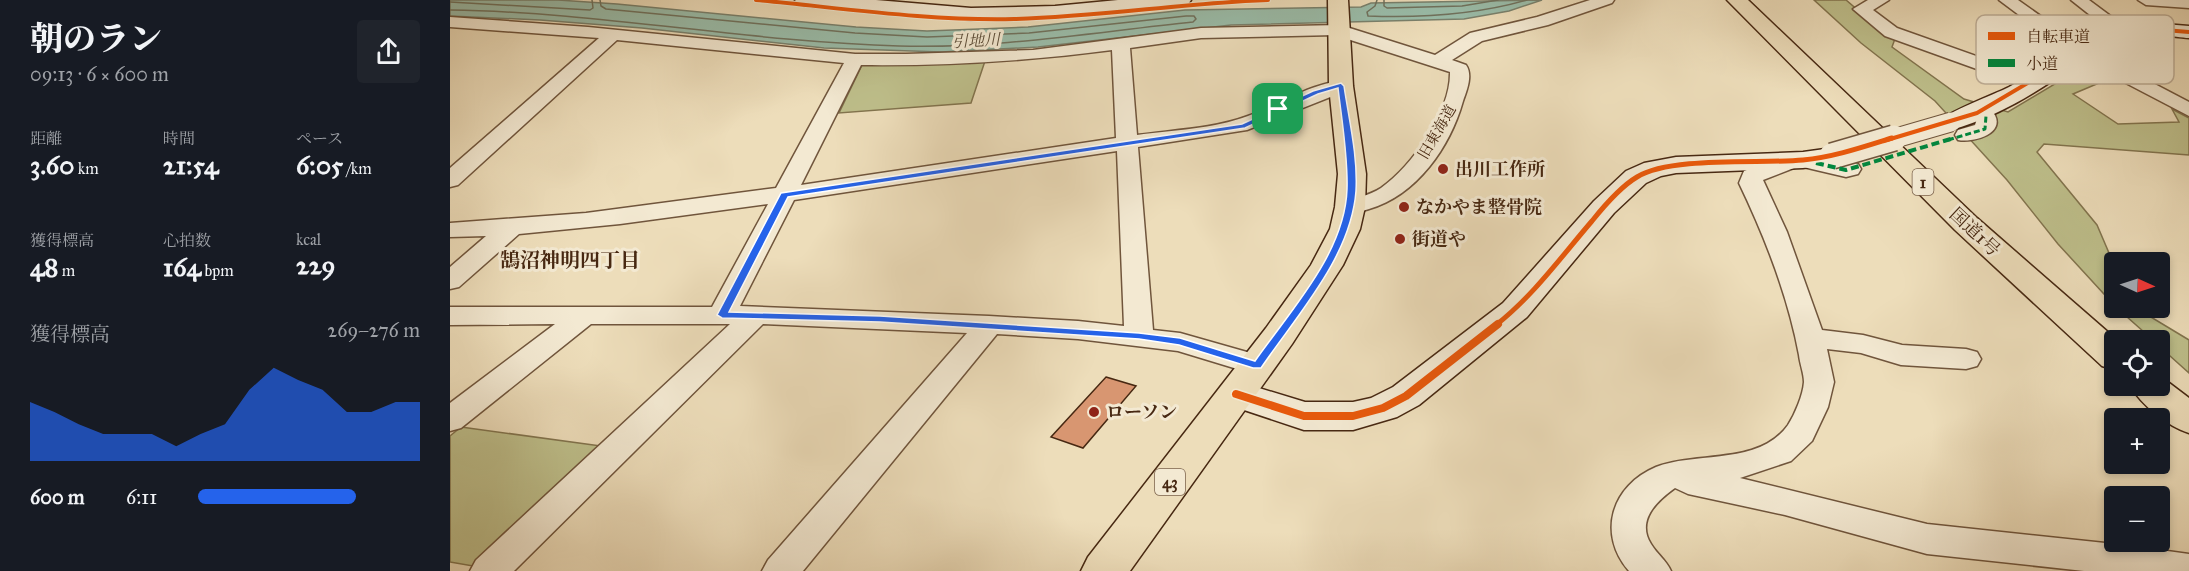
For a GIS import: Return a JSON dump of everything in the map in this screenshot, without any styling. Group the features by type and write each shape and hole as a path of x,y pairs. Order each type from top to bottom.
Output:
{"main road":[{"name":"国道1号","path":"1737,0 1966,224 2104,348"},
{"name":"国道1号","path":"1752,0 1989,224 2111,330"},
{"name":"43","path":"1104,571 1328,265 1345,229 1350,207 1351,164 1341,86 1339,2"},
{"path":"2170,377 2189,391"},
{"path":"2161,396 2189,419"}],"street":[{"path":"806,0 981,14 1055,12 1181,0"},
{"path":"1437,61 1476,37 1542,21 1606,0"},
{"path":"1881,0 1862,9 1887,29 1976,62"},
{"path":"2007,0 2028,15"},
{"path":"2079,0 2100,15"},
{"path":"2146,0 2189,3"},
{"name":"旧東海道","path":"450,22 613,35 855,59 917,60 1003,56 1201,33 1340,29 1457,68 1460,71 1454,103 1446,122 1422,159 1388,194 1350,207"},
{"path":"2174,32 2189,33"},
{"path":"450,180 613,35"},
{"path":"1121,43 1139,336"},
{"path":"722,315 855,59"},
{"path":"1958,129 1977,113 2028,84"},
{"path":"2140,84 2189,110"},
{"path":"450,230 510,229 784,195 1245,125 1315,92 1341,86"},
{"path":"1652,571 1635,552 1628,532 1630,512 1646,492 1666,477 1741,465 1779,452 1800,433 1812,407 1819,382 1810,338 1775,232 1751,183 1752,176 1958,129 1985,129 1986,116"},
{"path":"450,316 756,315 988,325 1139,336 1180,342 1246,379 1304,416 1345,416 1383,408 1406,396 1515,310 1604,207 1636,177 1654,169 1676,165 1819,161"},
{"path":"450,281 510,229"},
{"path":"450,420 585,315"},
{"path":"489,571 756,315"},
{"path":"781,571 988,325"},
{"path":"1810,338 1863,344 1901,355 1966,359"},
{"path":"1666,477 1750,493 1815,509 1886,531 1926,539 2003,550 2109,558 2189,570"}],"shaded area":[{"path":"1814,0 1846,0 1880,29 1896,36 1892,47 1964,99 2008,112 2055,84 2097,84 2073,94 2118,124 2179,122 2172,109 2189,118 2189,155 2044,144 2037,152 2097,225 2109,252 2104,252 2104,294 2058,244 2007,180 1935,101 1861,43"},
{"path":"985,61 971,103 839,113 863,63"},
{"path":"2128,318 2153,318 2189,340 2189,373 2170,356 2170,330 2142,330"},
{"path":"461,427 601,446 473,566 450,562 450,436"}],"water":[{"name":"引地川","path":"450,0 558,0 856,27 927,31 1028,27 1185,10 1361,7 1371,3 1542,0 1509,11 1464,19 1231,25 1038,47 941,52 824,48 642,28 450,16"}],"building":[{"name":"ローソン","path":"1106,377 1136,386 1083,448 1051,437"}],"marked path":[{"path":"1816,163 1846,170 1985,129 1986,116"}],"cycle path":[{"path":"756,0 917,16 981,19 1046,18 1204,3 1268,0"},
{"path":"2174,31 2189,32"},
{"path":"1236,394 1304,416 1353,416 1383,408 1406,396 1515,310 1604,207 1636,177 1654,169 1676,165 1803,160 1832,156 1977,113 2026,84"}],"place":[{"name":"出川工作所","path":"1443,169"},
{"name":"なかやま整骨院","path":"1404,207"},
{"name":"街道や","path":"1400,239"},
{"name":"ローソン","path":"1094,412"}],"district":[{"name":"鵠沼神明四丁目","path":"570,260"}],"route":[{"path":"1341,86 1352,174 1350,207 1345,229 1328,265 1257,365 1180,342 1078,330 880,319 722,315 784,195 1225,129 1245,125 1278,109 1315,92 1341,86"}]}
